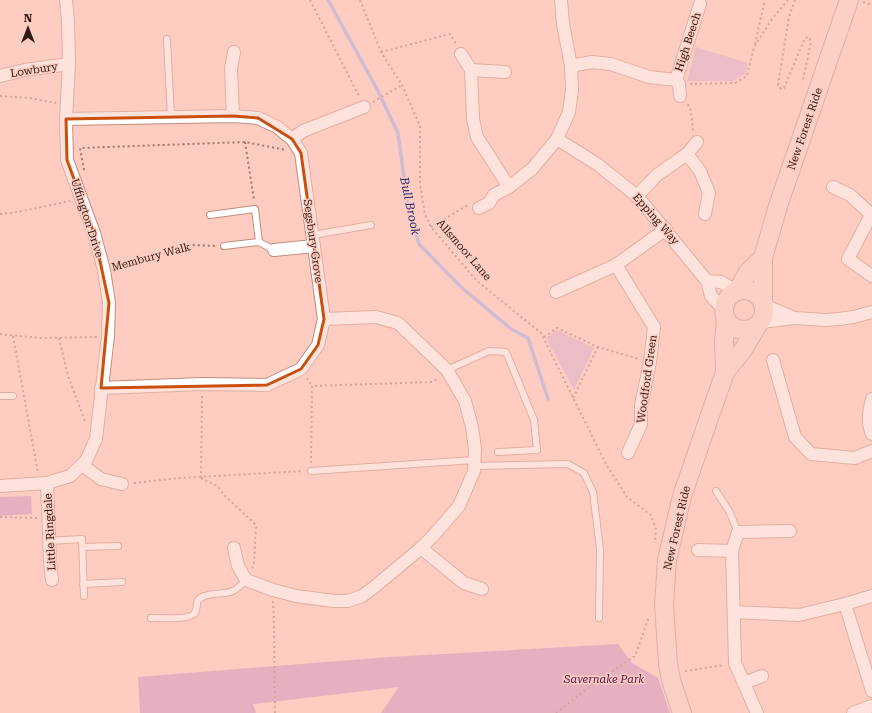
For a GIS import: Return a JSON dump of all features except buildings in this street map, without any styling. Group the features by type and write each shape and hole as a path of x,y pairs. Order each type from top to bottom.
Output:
{"main road":[{"name":"New Forest Ride","path":"682,713 671,680 668,664 664,604 667,560 682,496 725,372 743,350 765,311 763,258 778,206 842,21 855,0"},
{"name":"New Forest Ride","path":"725,372 724,342 727,298 737,291 748,272 763,258"},
{"path":"737,291 744,289 756,292 764,303"},
{"path":"725,314 730,325 736,328 743,330 750,329 759,324"}],"street":[{"name":"Uffington Drive","path":"0,486 70,476 86,462 96,439 108,336 109,303 104,270 94,233 67,160 66,102 69,64 66,0"},
{"path":"474,207 489,203 494,195 509,187 532,169 557,139 569,112 572,90 571,66 562,19 561,0"},
{"name":"High Beech","path":"683,97 679,84 701,1"},
{"path":"233,116 231,69 234,52"},
{"path":"461,54 471,70 473,119 477,137 509,187"},
{"name":"High Beech","path":"571,66 592,62 611,64 649,77 680,82"},
{"name":"Lowbury","path":"0,76 25,70 69,64"},
{"path":"471,70 505,72"},
{"path":"292,139 303,131 364,107"},
{"name":"Segsbury Grove","path":"66,120 233,116 258,118 277,127 292,139 301,153 314,241 324,319 318,345 301,369 267,385 202,384 102,388"},
{"name":"Epping Way","path":"557,139 597,164 637,196 707,281 711,296 725,314"},
{"path":"637,196 657,175 687,154 697,142"},
{"path":"687,154 700,171 709,193 705,214"},
{"path":"833,187 850,195 871,215 848,259 872,276"},
{"path":"556,292 616,265 666,230"},
{"path":"274,250 314,241"},
{"name":"Woodford Green","path":"616,265 654,327 650,362 641,405 641,424 628,453"},
{"path":"707,281 721,282 737,291"},
{"path":"764,303 794,318"},
{"path":"759,324 794,318 826,320 853,317 872,312"},
{"path":"234,548 238,566 246,580 273,590 314,599 348,601 362,596 421,548 459,506 474,471 475,449 472,427 465,400 447,370 398,323 376,317 324,319"},
{"path":"773,360 795,437 811,454 856,458 872,451"},
{"path":"872,400 869,413 872,434"},
{"path":"82,465 102,479 122,484"},
{"name":"Little Ringdale","path":"43,480 49,517 52,580"},
{"path":"753,712 744,683 735,663 732,551 738,532 790,532"},
{"path":"421,548 464,583 482,589"},
{"path":"698,550 732,551"},
{"path":"734,612 799,615 872,596"},
{"path":"845,604 872,691"},
{"path":"744,683 762,676"},
{"path":"854,713 872,706"}],"lane":[{"path":"167,39 171,117"},
{"path":"210,215 255,209 259,242"},
{"path":"314,241 371,225"},
{"path":"224,246 259,242 274,250"},
{"path":"447,370 489,350 506,352 534,420 537,450 498,452"},
{"path":"0,396 13,396"},
{"path":"311,471 474,463 568,464 584,473 593,492 600,549 599,618"},
{"path":"716,491 729,511 738,532"},
{"path":"49,541 82,539 84,596"},
{"path":"82,547 118,546"},
{"path":"151,618 188,617 195,612 196,603 199,599 214,594 233,592 246,580"},
{"path":"83,584 122,582"}],"path":[{"path":"310,0 364,107"},
{"name":"Allsmoor Lane","path":"360,0 381,52 402,85 420,126 420,184 425,215 431,227 477,281 541,333 606,464 627,497 651,514"},
{"path":"680,82 736,83 747,76 766,0"},
{"path":"754,47 772,19 788,0"},
{"path":"794,0 789,17 778,85 781,89 784,88 805,38 809,37 811,42 803,80 820,87"},
{"path":"855,0 872,5"},
{"path":"381,52 450,34 461,54"},
{"path":"377,100 402,85"},
{"path":"0,96 30,98 60,104 66,102"},
{"path":"683,97 691,111 694,134 697,142"},
{"path":"74,180 86,177 80,148 245,142 301,153"},
{"path":"245,142 255,209"},
{"path":"0,214 18,212 81,199"},
{"path":"431,227 474,207"},
{"name":"Membury Walk","path":"104,270 192,245 224,246"},
{"path":"544,337 556,328 598,347 650,362"},
{"path":"0,334 59,338 108,336"},
{"path":"13,336 43,480"},
{"path":"59,338 68,376 88,428 96,439"},
{"path":"573,398 598,347"},
{"path":"122,484 180,478 311,471 312,386 434,382"},
{"path":"200,478 202,384"},
{"path":"200,478 217,486 224,495 256,525 254,564 246,580"},
{"path":"0,517 49,517"},
{"path":"273,590 275,713"},
{"path":"556,713 589,687 635,656"},
{"path":"680,671 735,663"}],"highlighted area":[{"path":"233,116 258,118 292,139 301,153 324,319 318,345 301,369 267,385 101,388 109,303 94,233 67,160 66,119"}],"shaded area":[{"path":"696,47 748,63 746,73 733,81 687,81"},
{"path":"557,330 594,348 574,390 546,338"}],"green space":[{"path":"31,496 32,514 0,516 0,497"},
{"name":"Savernake Park","path":"618,644 632,663 658,678 670,713 381,713 399,687 253,704 256,713 140,713 138,677 389,657"}],"waterway":[{"name":"Bull Brook","path":"328,0 377,89 398,133 408,208 419,244 461,287 511,329 528,338 548,399"}]}
